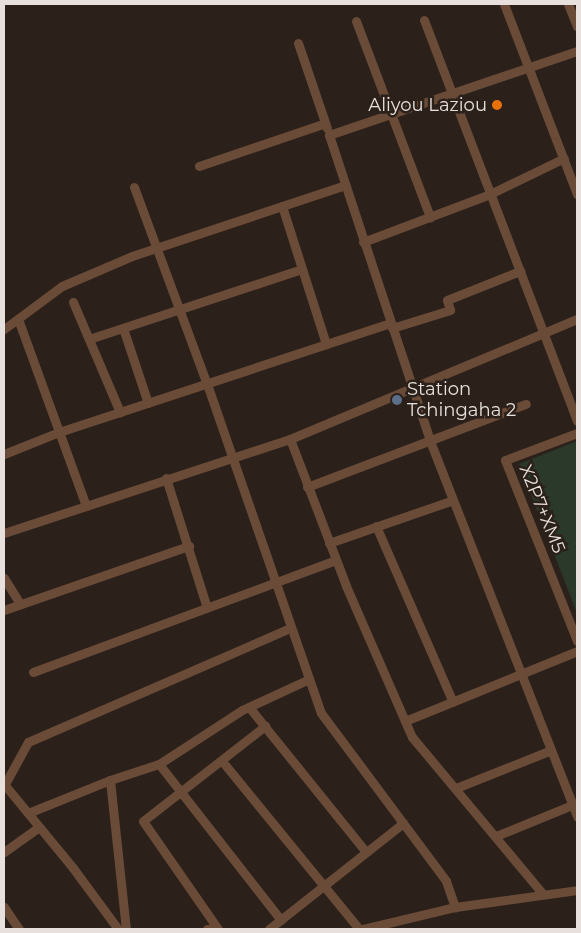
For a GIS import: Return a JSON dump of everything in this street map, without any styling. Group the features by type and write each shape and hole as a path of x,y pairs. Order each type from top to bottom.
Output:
{"street":[{"path":"504,4 577,194"},
{"path":"568,4 577,26"},
{"path":"424,20 577,421"},
{"path":"356,21 393,114 430,217"},
{"path":"298,43 430,441 549,751 575,804 577,817"},
{"path":"329,135 577,51"},
{"path":"199,166 325,123"},
{"path":"363,242 490,194 564,158"},
{"path":"4,328 62,286 156,248 345,185"},
{"path":"134,187 207,384 321,713 446,881 455,908"},
{"path":"282,206 326,344"},
{"path":"89,339 302,269"},
{"path":"4,454 59,432 326,344 450,310 447,300 520,271"},
{"path":"73,302 120,412"},
{"path":"18,319 86,506"},
{"path":"4,533 166,478 290,439 412,386 577,319"},
{"path":"123,328 148,403"},
{"path":"308,487 526,404"},
{"name":"X2P7+XM5","path":"577,433 505,460 577,641"},
{"path":"290,439 329,543 412,737 543,894"},
{"path":"166,478 207,608"},
{"path":"329,543 453,500"},
{"path":"376,526 453,702"},
{"path":"4,610 189,546"},
{"path":"33,672 336,560"},
{"path":"4,578 20,604"},
{"path":"118,929 4,784 28,742 290,628"},
{"path":"405,721 577,652"},
{"path":"28,813 110,780 159,764 250,707 309,679"},
{"path":"250,707 366,852"},
{"path":"207,929 218,928 143,821 265,726"},
{"path":"456,788 549,751"},
{"path":"222,760 358,929"},
{"path":"159,764 281,920"},
{"path":"110,780 126,929"},
{"path":"496,836 575,804"},
{"path":"269,929 403,823"},
{"path":"4,852 39,827"},
{"path":"363,929 455,908 577,890"},
{"path":"4,907 19,929"}],"green space":[{"path":"577,441 577,613 519,464"}],"place":[{"name":"Aliyou Laziou","path":"497,105"},
{"name":"Station Tchingaha 2","path":"397,400"}]}
